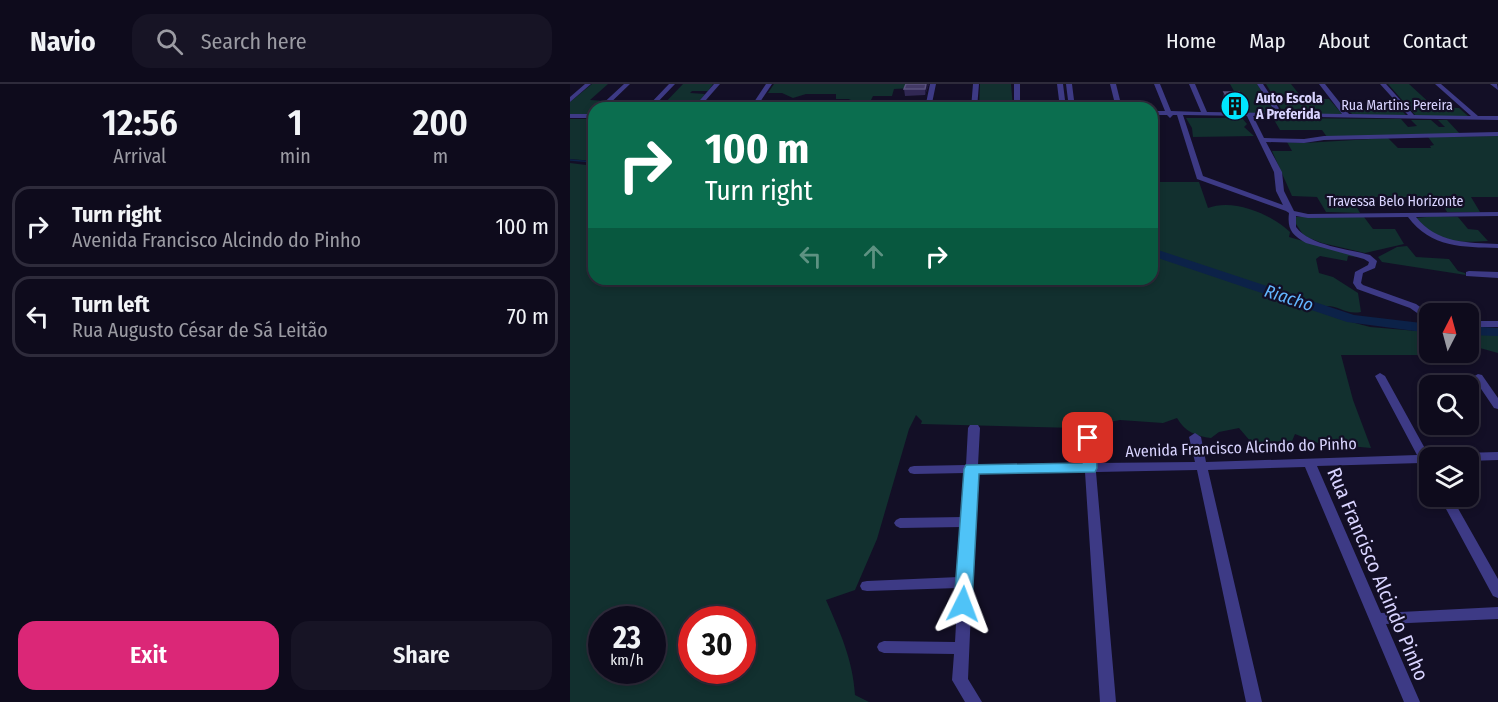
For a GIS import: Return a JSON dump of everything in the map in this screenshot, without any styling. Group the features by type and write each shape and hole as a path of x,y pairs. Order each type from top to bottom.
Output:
{"street":[{"path":"570,100 588,84"},
{"path":"608,102 627,84"},
{"path":"616,102 635,84"},
{"path":"655,102 672,84"},
{"path":"662,102 678,84"},
{"path":"701,102 717,84"},
{"path":"757,102 769,84"},
{"path":"929,102 933,84"},
{"path":"974,102 976,84"},
{"path":"1017,84 1017,102"},
{"path":"1060,84 1062,102"},
{"path":"1069,84 1071,102"},
{"path":"1113,84 1118,102"},
{"path":"1157,84 1169,114"},
{"path":"1192,84 1205,115"},
{"path":"1260,84 1281,116"},
{"path":"1322,84 1348,117"},
{"path":"1383,84 1413,117"},
{"path":"1438,84 1477,118"},
{"path":"1494,84 1498,88"},
{"name":"Rua Martins Pereira","path":"1158,114 1494,118"},
{"path":"570,116 588,115"},
{"name":"Travessa Belo Horizonte","path":"1182,115 1200,177 1290,211 1308,216 1498,214"},
{"path":"1250,116 1278,172 1280,191 1290,211 1291,224 1295,232 1304,238 1367,257 1373,261 1372,266 1359,272 1357,283 1360,287 1413,306 1419,311"},
{"path":"1494,118 1498,124"},
{"path":"1262,140 1304,141 1324,138 1498,134"},
{"path":"1410,214 1420,228 1440,240 1459,244 1498,246"},
{"path":"1469,274 1498,275"},
{"path":"1479,324 1498,324"},
{"path":"1380,376 1419,449"},
{"path":"1479,378 1498,406"},
{"path":"974,428 960,680 974,702"},
{"path":"1195,437 1254,702"},
{"path":"1088,438 1108,702"},
{"name":"Avenida Francisco Alcindo do Pinho","path":"1479,456 1498,456"},
{"name":"Avenida Francisco Alcindo do Pinho","path":"914,470 1202,466 1419,457"},
{"name":"Rua Francisco Alcindo Pinho","path":"1308,462 1412,702"},
{"path":"1451,507 1498,592"},
{"path":"900,523 969,522"},
{"path":"867,586 964,582"},
{"path":"1377,619 1498,613"},
{"path":"884,647 961,648"}],"green space":[{"path":"592,84 608,84 590,100 606,101 588,102 588,114 570,114 570,102"},
{"path":"683,84 713,84 708,91 690,93 705,94 699,102 666,102"},
{"path":"774,84 908,84 913,88 894,89 892,96 873,96 870,102 843,102 851,99 836,99 836,94 806,94 793,98 782,93 768,93"},
{"path":"980,84 1011,84 1012,102 979,102"},
{"path":"1230,84 1257,84 1276,113 1247,114"},
{"path":"1266,84 1291,84 1303,99 1329,99 1343,115 1284,114"},
{"path":"1388,84 1409,84 1434,107 1459,108 1468,116 1416,116"},
{"path":"1370,105 1396,105 1407,116 1353,115 1348,110 1374,110"},
{"path":"1186,118 1242,118 1247,124 1244,127 1254,136 1193,137 1192,128"},
{"path":"1273,118 1401,119 1408,127 1417,126 1411,120 1431,120 1439,127 1445,127 1438,120 1447,120 1460,134 1327,137 1322,130 1280,130"},
{"path":"570,119 588,119 588,160 570,159"},
{"path":"1498,136 1498,197 1471,197 1480,212 1447,212 1439,197 1351,197 1360,213 1326,212 1317,197 1292,196 1272,151 1292,151 1287,142 1388,138 1398,148 1431,148 1430,146 1434,145 1428,137"},
{"path":"570,163 588,165 588,285 1158,285 1158,257 1340,319 1370,327 1419,331 1419,355 1341,355 1353,400 1371,448 1318,443 1295,434 1292,441 1251,442 1239,428 1219,432 1211,438 1191,432 1177,418 1163,423 1120,420 1077,428 921,424 922,421 916,415 909,429 877,539 855,590 826,600 849,658 855,695 869,702 570,702"},
{"path":"1158,182 1199,182 1208,208 1218,205 1240,206 1273,219 1290,232 1289,237 1359,257 1348,256 1347,261 1320,256 1316,259 1319,273 1333,277 1358,293 1361,312 1355,313 1325,306 1158,251"},
{"path":"1296,217 1364,217 1373,229 1395,229 1404,244 1365,253 1322,243 1304,236 1294,221"},
{"path":"1458,217 1468,229 1478,230 1488,241 1448,240 1431,232 1416,218"},
{"path":"1407,246 1416,257 1449,259 1458,271 1466,275 1382,262 1378,257 1397,247"},
{"path":"1479,328 1498,328 1498,353 1479,348"}],"building":[{"path":"906,84 926,84 925,89 904,89"},
{"path":"1224,92 1239,92 1246,104 1231,103"}],"waterway":[{"name":"Riacho","path":"570,160 588,162"},
{"name":"Riacho","path":"1158,254 1352,319 1419,328"},
{"name":"Riacho","path":"1479,331 1498,332"}],"place":[{"name":"Auto Escola A Preferida","path":"1235,106"}],"route":[{"path":"963,604 972,469 1090,468 1088,438"}]}
